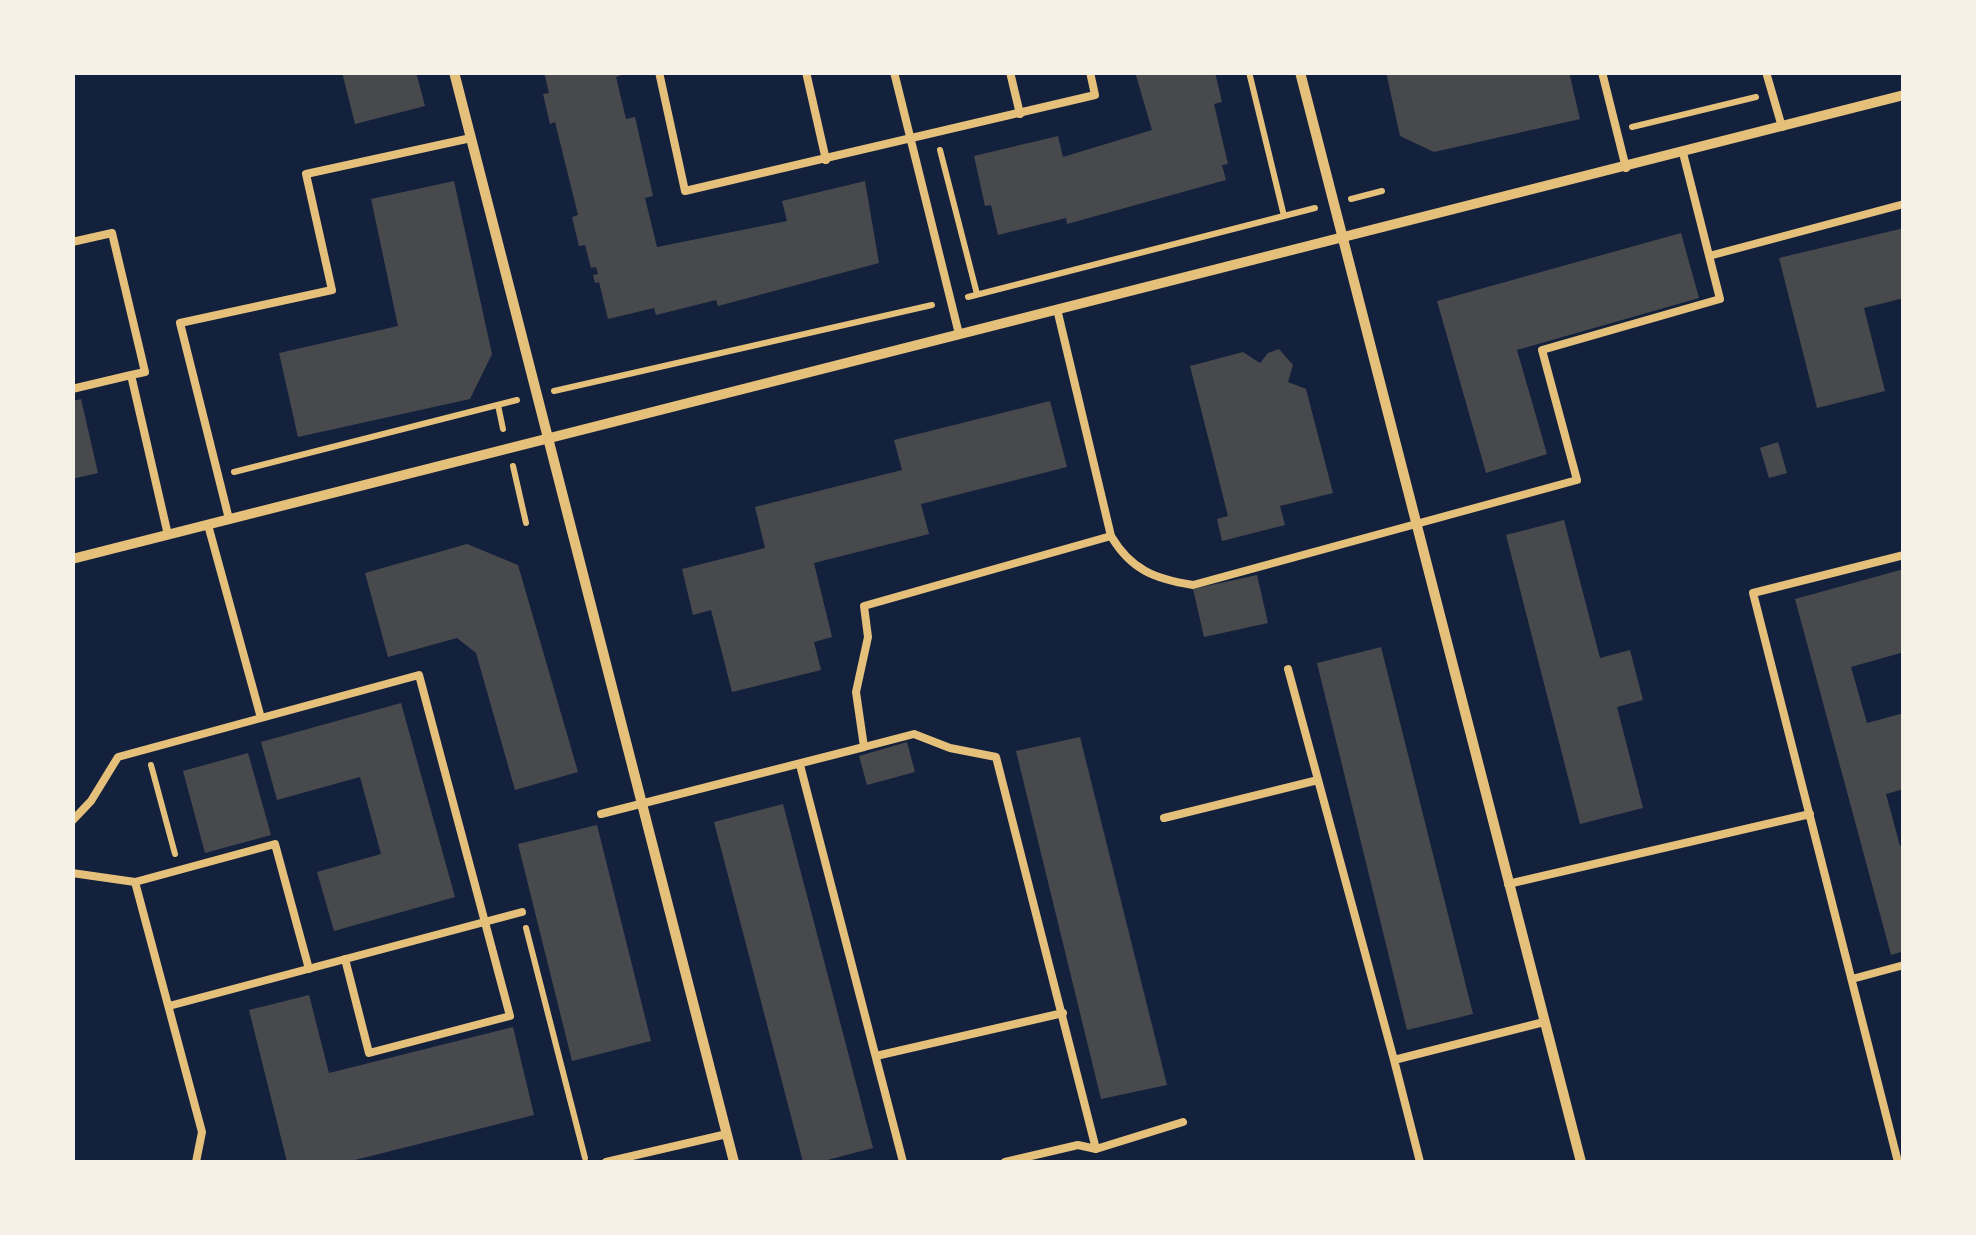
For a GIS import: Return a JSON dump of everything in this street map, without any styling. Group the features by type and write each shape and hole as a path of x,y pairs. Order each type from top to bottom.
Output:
{"street":[{"path":"454,72 734,1162"},
{"path":"1300,72 1581,1162"},
{"path":"72,559 1904,95"}],"lane":[{"path":"659,72 685,191 1095,95 1090,72"},
{"path":"806,72 826,160"},
{"path":"894,72 959,334"},
{"path":"1010,72 1020,114"},
{"path":"1602,72 1626,168"},
{"path":"1766,72 1782,127"},
{"path":"229,519 180,323 332,290 306,174 471,138"},
{"path":"1057,309 1111,536 1134,567 1165,581 1192,585 1577,480 1542,350 1720,299 1684,153"},
{"path":"1709,256 1904,204"},
{"path":"72,242 112,232 145,372 72,389"},
{"path":"130,375 168,535"},
{"path":"208,525 262,718"},
{"path":"864,747 856,692 868,638 864,606 1111,536"},
{"path":"1898,1162 1753,593 1904,555"},
{"path":"1288,669 1420,1162"},
{"path":"72,821 91,801 118,757 418,675 510,1016 370,1053 345,960"},
{"path":"602,814 914,734 950,748 996,757 1096,1149"},
{"path":"800,764 903,1162"},
{"path":"1164,818 1318,780"},
{"path":"1508,884 1810,814"},
{"path":"72,873 135,882 276,844 309,969"},
{"path":"135,882 202,1132 196,1162"},
{"path":"169,1006 522,912"},
{"path":"1852,979 1904,965"},
{"path":"876,1056 1063,1013"},
{"path":"1394,1060 1544,1022"},
{"path":"1006,1162 1078,1145 1096,1149 1183,1122"},
{"path":"606,1162 726,1134"}],"path":[{"path":"218,476 539,394 952,301 1284,216 1249,72"},
{"path":"1616,131 1772,93"},
{"path":"936,134 977,294"},
{"path":"498,405 504,432"},
{"path":"516,482 526,523"},
{"path":"147,749 180,870"},
{"path":"522,912 586,1162"}],"building":[{"path":"342,72 416,72 425,106 355,124"},
{"path":"544,72 630,72 616,77 626,119 635,117 653,196 645,198 657,247 787,221 782,201 865,181 879,263 718,306 716,300 656,315 654,308 608,319 599,282 595,283 593,275 598,274 596,267 591,268 585,245 579,246 572,217 578,215 555,122 550,124 543,94 549,93"},
{"path":"1135,72 1215,72 1222,102 1214,104 1228,164 1222,165 1226,180 1067,224 1066,218 998,235 991,205 985,206 974,156 1058,136 1063,157 1152,130"},
{"path":"1386,72 1569,72 1580,119 1434,152 1400,136"},
{"path":"454,181 492,354 470,399 298,437 279,353 398,326 371,199"},
{"path":"1904,228 1904,298 1864,308 1885,391 1817,408 1779,258"},
{"path":"1681,233 1699,298 1517,350 1547,454 1486,473 1437,301"},
{"path":"1279,349 1293,365 1288,382 1306,389 1333,493 1280,506 1285,525 1222,541 1217,519 1228,516 1190,366 1243,352 1260,363 1268,353"},
{"path":"81,399 98,473 72,479 72,401"},
{"path":"1050,401 1067,467 921,504 929,534 814,563 832,637 814,642 821,670 732,692 711,610 693,615 682,569 765,548 755,507 902,470 894,440"},
{"path":"1778,442 1787,473 1769,478 1760,448"},
{"path":"1564,520 1600,658 1630,650 1643,700 1617,707 1643,808 1580,824 1506,535"},
{"path":"467,544 518,565 578,772 515,790 476,653 457,638 388,657 365,573"},
{"path":"1904,569 1904,652 1851,667 1867,723 1904,713 1904,789 1886,794 1900,846 1904,845 1904,951 1891,955 1795,599"},
{"path":"1257,575 1268,623 1204,637 1193,589"},
{"path":"1381,647 1473,1014 1407,1030 1317,663"},
{"path":"401,703 455,897 334,931 317,872 381,854 360,777 277,800 261,742"},
{"path":"1080,737 1167,1085 1101,1099 1016,751"},
{"path":"907,742 915,772 867,785 859,756"},
{"path":"248,753 271,835 205,853 183,771"},
{"path":"783,804 873,1148 820,1162 803,1162 714,822"},
{"path":"597,825 651,1041 572,1061 518,844"},
{"path":"309,995 329,1073 513,1027 534,1115 347,1162 287,1162 249,1010"}]}
